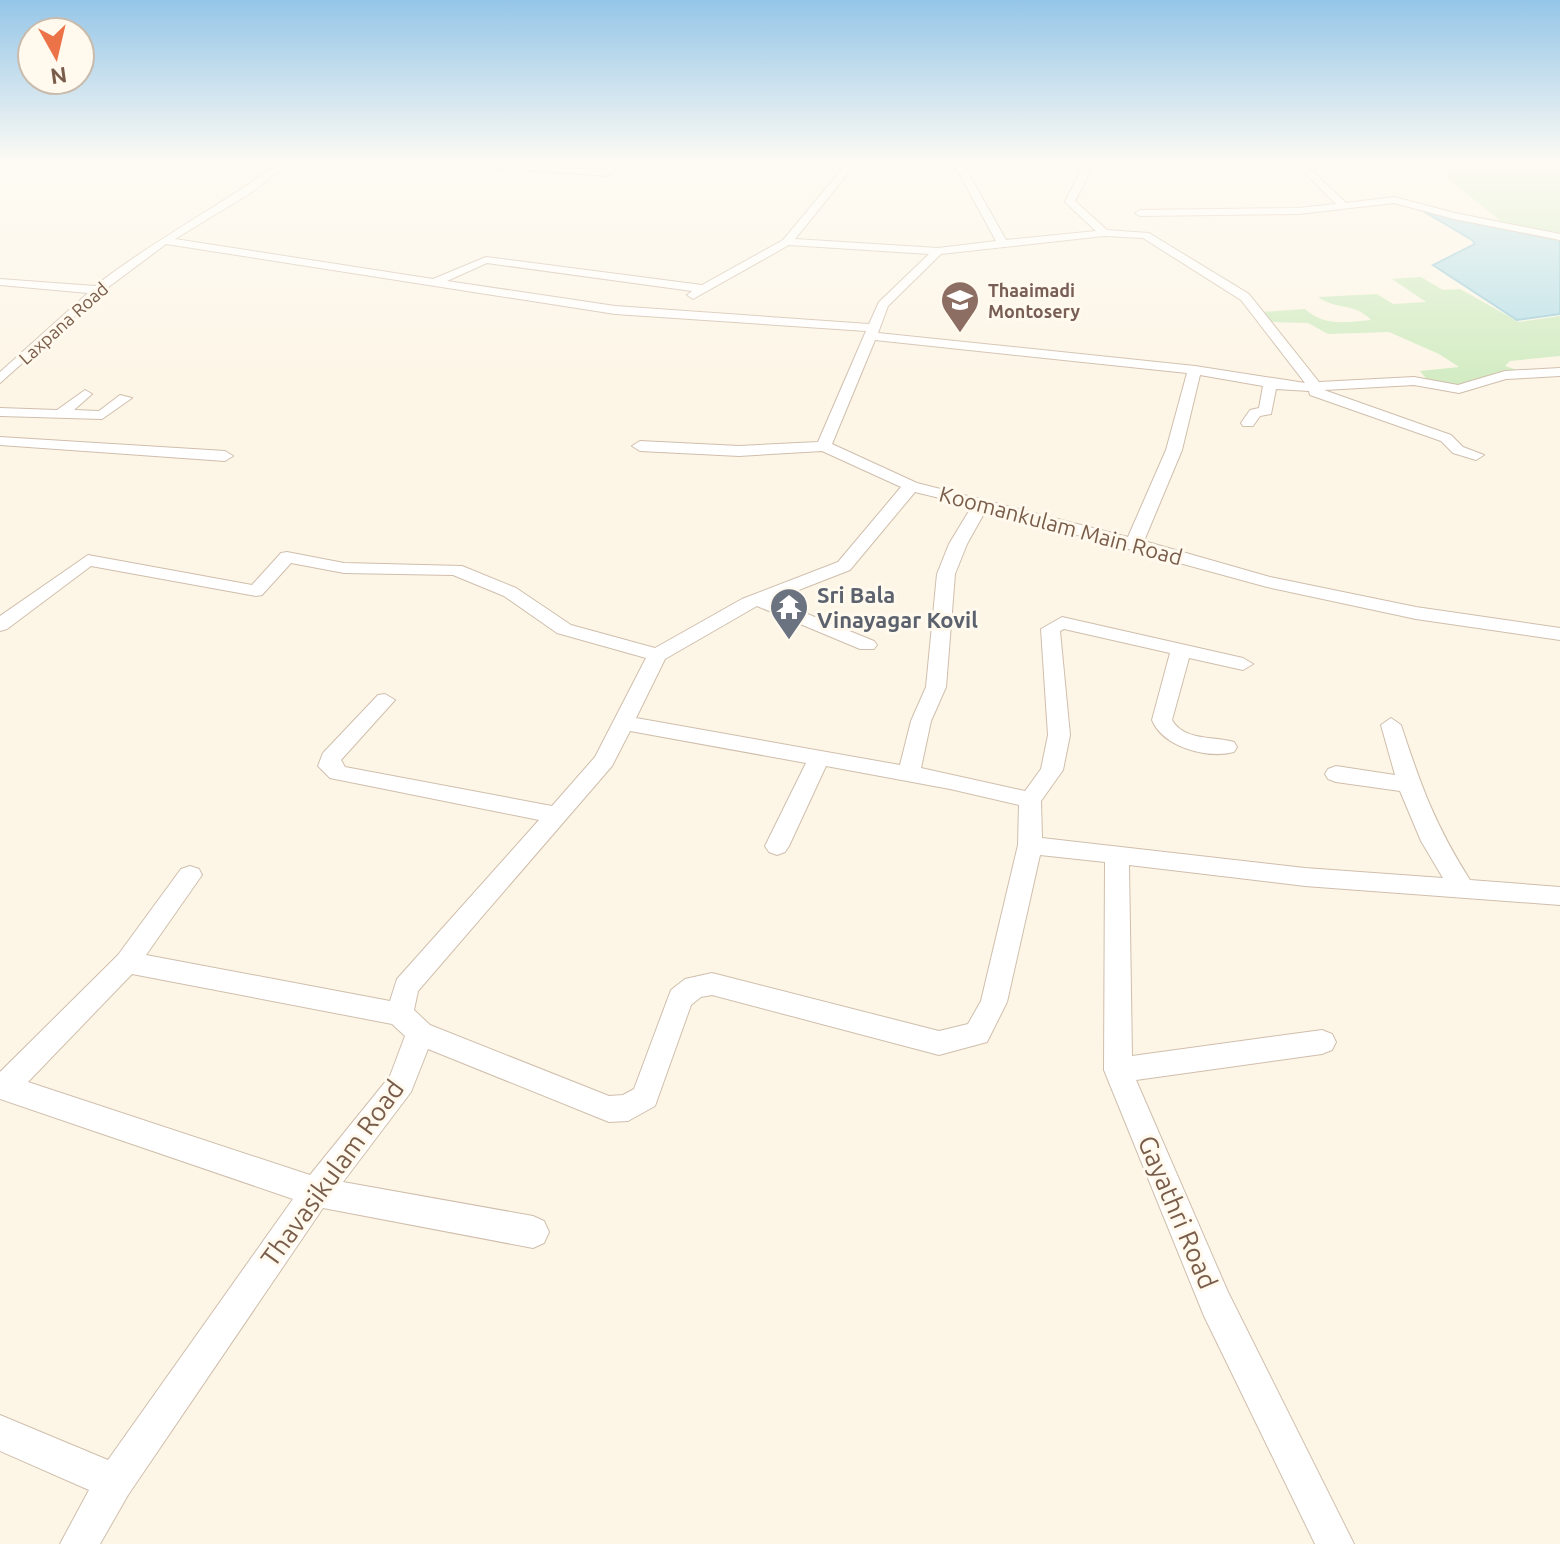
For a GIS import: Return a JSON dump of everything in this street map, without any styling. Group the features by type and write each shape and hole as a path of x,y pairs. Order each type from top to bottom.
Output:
{"street":[{"name":"Laxpana Road","path":"1,377 98,290 146,252 177,234"},
{"path":"661,314 787,242 794,234"},
{"path":"997,234 1003,244"},
{"path":"787,242 938,251 1094,234"},
{"path":"1126,234 1145,235 1245,297 1308,388 1446,438 1458,450 1476,455"},
{"path":"166,241 615,310 872,332 1195,370 1308,388 1414,381 1459,389 1505,375 1560,372"},
{"path":"824,446 883,305 938,251"},
{"path":"431,283 486,260 703,289"},
{"path":"0,282 98,290"},
{"path":"1134,544 1174,450 1195,370"},
{"path":"1248,423 1255,413 1266,411 1270,384"},
{"path":"60,414 85,394"},
{"path":"0,412 102,415 125,398"},
{"path":"0,441 225,456"},
{"path":"640,446 739,451 824,446 911,486"},
{"name":"Koomankulam Main Road","path":"657,655 758,600 844,566 911,486 1281,585 1416,613 1560,634"},
{"path":"909,774 921,721 936,687 946,574 958,544 982,503"},
{"path":"0,625 88,560 256,591 287,557 344,568 456,570 510,592 564,629 657,655"},
{"path":"758,600 867,645"},
{"path":"127,962 410,1023 609,1109 628,1108 645,1097 680,998 694,987 712,984 939,1043 977,1034 994,1002 1030,845 1030,800 1052,770 1059,735 1050,629 1062,623 1243,664"},
{"path":"1181,650 1162,720 1164,729 1171,736 1226,747"},
{"name":"Thavasikulam Road","path":"79,1544 115,1482 316,1192 401,1083 410,1023 406,987 604,761 657,655"},
{"path":"385,700 331,758 329,766 338,773 557,815"},
{"path":"623,723 909,774 1030,800"},
{"path":"1391,725 1410,785 1433,841 1462,888"},
{"path":"777,846 819,758"},
{"path":"1336,774 1410,785"},
{"path":"1030,845 1305,877 1560,896"},
{"name":"Gayathri Road","path":"1117,857 1118,1070 1216,1304 1335,1544"},
{"path":"190,875 127,962 2,1087 316,1192 533,1232"},
{"path":"1118,1070 1322,1042"},
{"path":"0,1433 115,1482"}],"green space":[{"path":"1421,277 1443,290 1460,289 1519,322 1560,316 1560,356 1510,361 1505,366 1517,370 1456,386 1429,382 1420,371 1459,367 1439,354 1389,332 1328,334 1308,323 1272,322 1262,312 1305,309 1328,321 1371,320 1359,311 1318,297 1377,294 1393,304 1426,302 1392,279"}],"water":[{"path":"1462,234 1542,234 1560,238 1560,314 1517,320 1433,265 1475,244"}],"place":[{"name":"Thaaimadi Montosery","path":"960,334"},
{"name":"Sri Bala Vinayagar Kovil","path":"789,641"}]}
